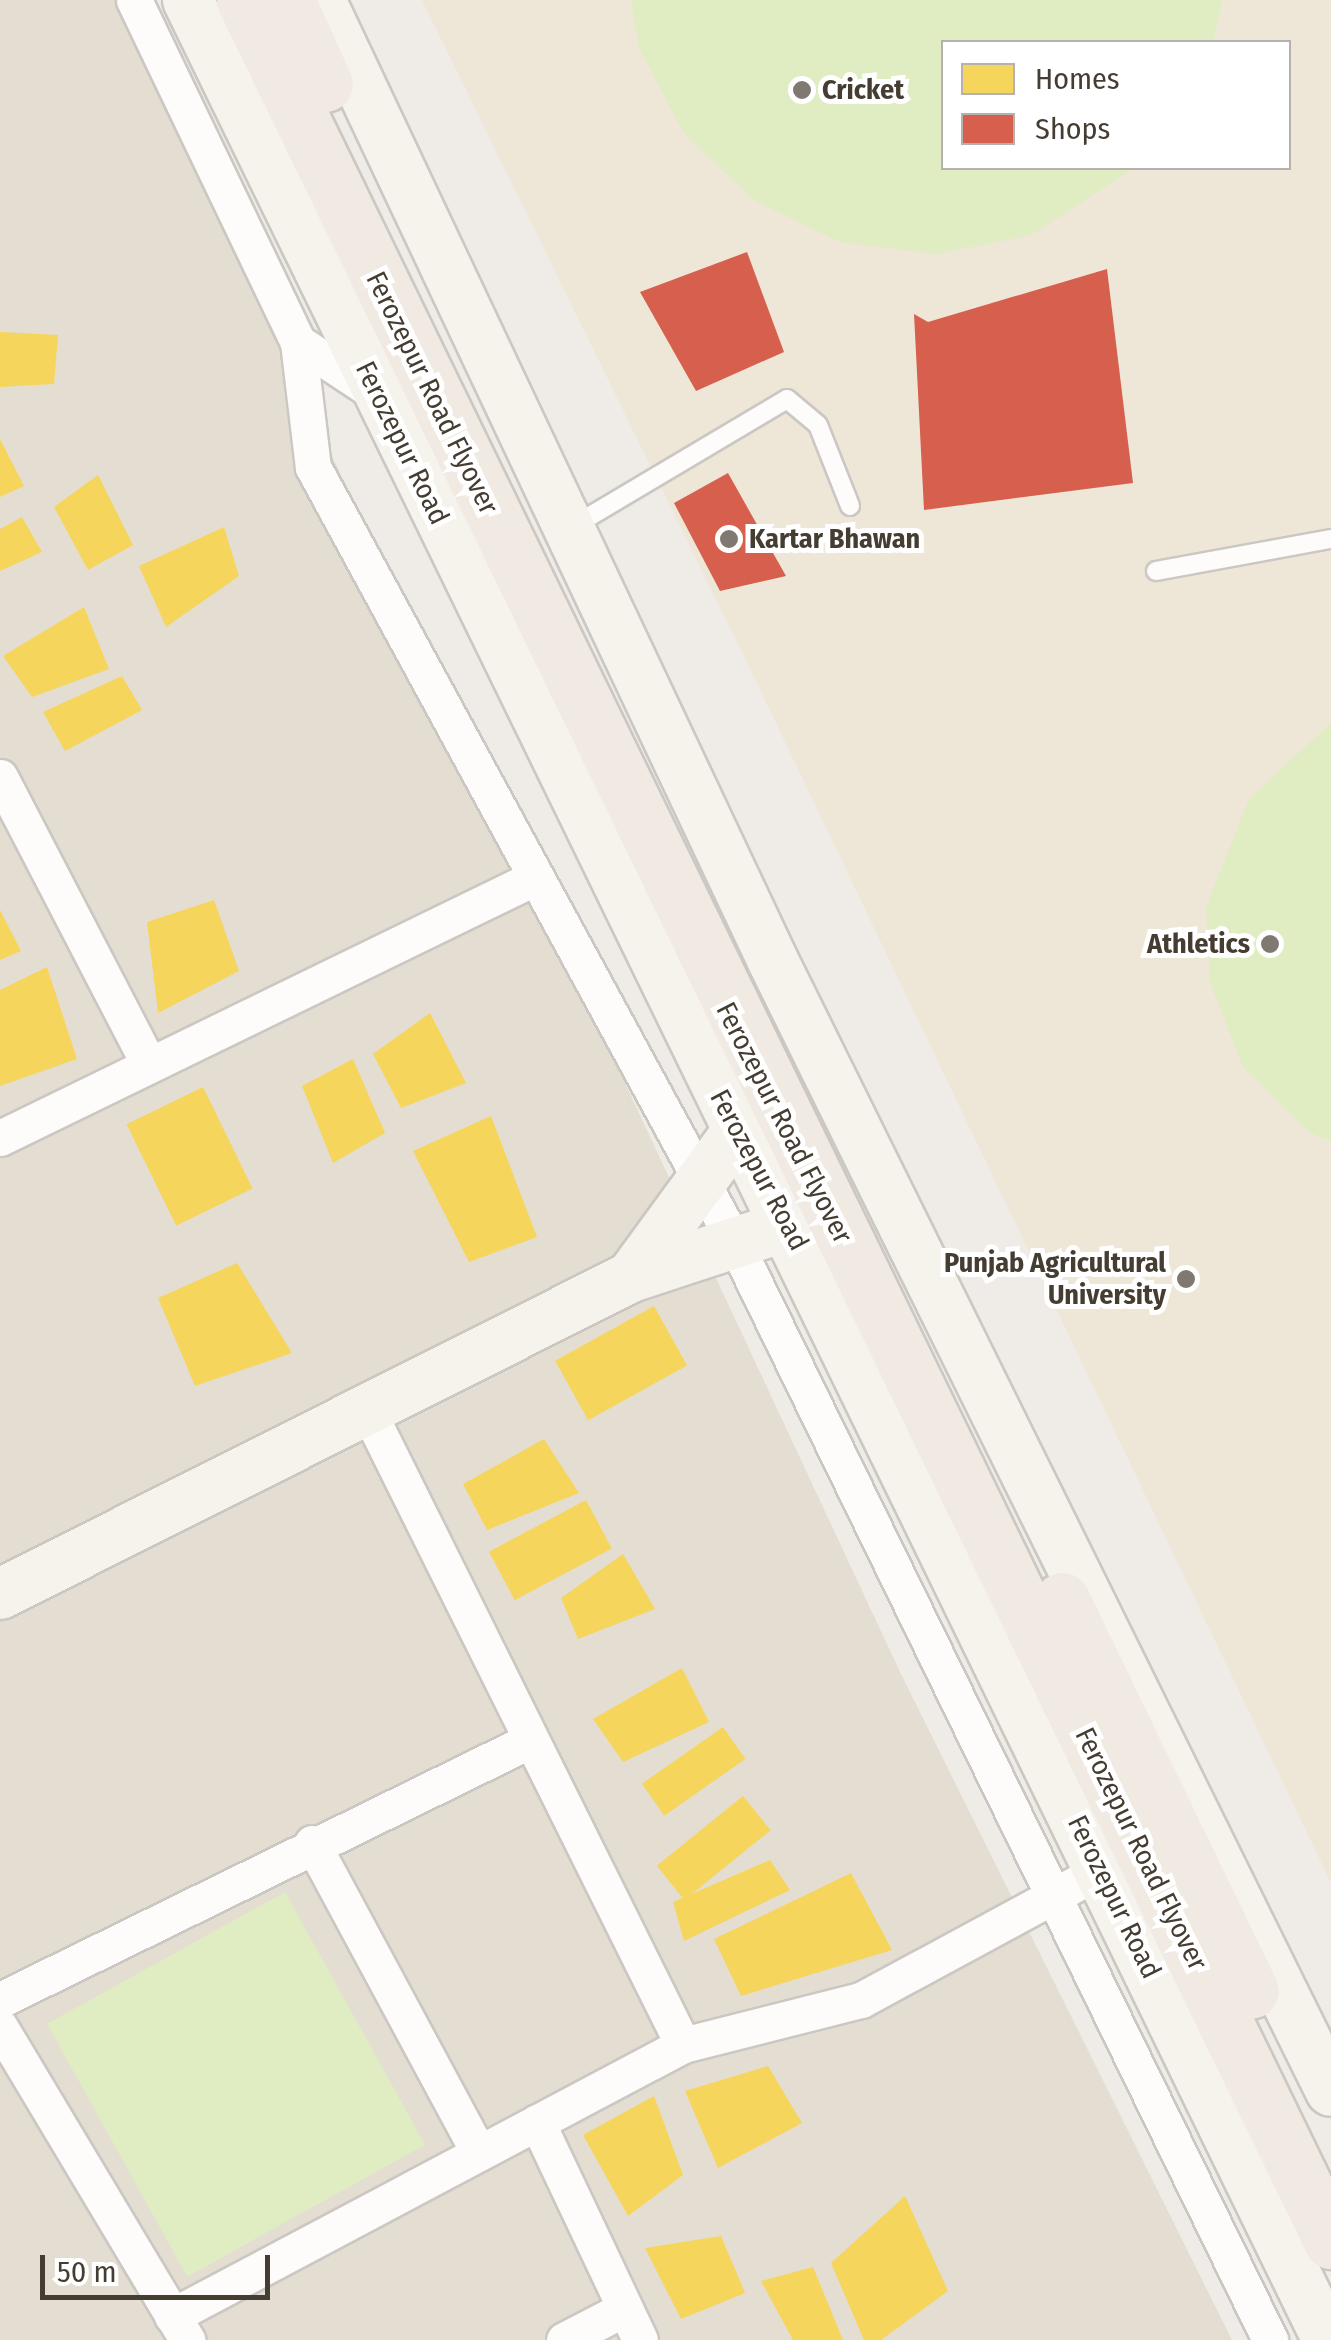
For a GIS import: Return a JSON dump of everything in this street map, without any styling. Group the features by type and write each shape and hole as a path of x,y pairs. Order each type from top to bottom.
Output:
{"main road":[{"name":"Ferozepur Road","path":"188,0 737,1132 789,1226 1328,2340"},
{"name":"Ferozepur Road Flyover","path":"244,0 1331,2242"},
{"name":"Ferozepur Road Flyover","path":"287,0 742,964 1175,1828 1331,2162"},
{"path":"320,0 570,528 1331,2092"},
{"path":"632,1277 737,1132"},
{"path":"4,1580 368,1410 632,1277 789,1226"}],"street":[{"path":"134,0 298,342 314,467 530,880 698,1189 735,1243 1050,1896 1270,2340"},
{"path":"298,342 379,396"},
{"path":"0,777 148,1064"},
{"path":"0,1138 530,880"},
{"path":"368,1410 683,2045"},
{"path":"0,2000 312,1843 529,1741"},
{"path":"312,1843 479,2154"},
{"path":"0,2028 180,2328 479,2154 683,2045 862,2000 1101,1870"},
{"path":"538,2122 632,2324 564,2340"}],"lane":[{"path":"570,528 787,398 818,426 850,506"},
{"path":"1156,571 1331,539"}],"shaded area":[{"path":"0,0 119,0 900,1672 1232,2340 0,2340"},
{"name":"Punjab Agricultural University","path":"422,0 1331,0 1331,1883 753,675"}],"green space":[{"name":"Cricket","path":"631,0 1222,0 1213,40 941,40 941,170 1131,170 1031,235 937,254 840,242 754,200 684,133 639,48"},
{"name":"Athletics","path":"1331,723 1331,1141 1309,1132 1243,1067 1210,982 1206,907 1249,799"},
{"path":"285,1892 425,2145 187,2277 47,2024"}],"building: Homes":[{"path":"0,332 58,335 54,384 0,387"},
{"path":"0,439 24,486 0,497"},
{"path":"98,475 133,545 88,570 54,507"},
{"path":"22,517 42,552 0,571 0,529"},
{"path":"224,527 239,576 166,627 139,566"},
{"path":"84,607 109,669 32,697 3,656"},
{"path":"122,676 142,710 65,751 43,712"},
{"path":"214,900 239,971 158,1013 147,922"},
{"path":"0,910 21,951 0,960"},
{"path":"47,967 77,1059 0,1086 0,990"},
{"path":"430,1013 466,1083 401,1108 373,1054"},
{"path":"353,1059 385,1133 333,1163 302,1086"},
{"path":"203,1087 253,1189 176,1226 127,1124"},
{"path":"491,1116 537,1237 469,1262 413,1151"},
{"path":"237,1263 292,1353 195,1386 158,1298"},
{"path":"654,1306 687,1365 588,1420 555,1361"},
{"path":"544,1439 579,1493 487,1530 463,1484"},
{"path":"586,1500 612,1549 515,1600 489,1552"},
{"path":"623,1554 655,1609 578,1639 561,1598"},
{"path":"682,1668 709,1722 623,1762 593,1719"},
{"path":"723,1727 745,1759 664,1816 642,1784"},
{"path":"743,1796 771,1830 684,1900 657,1866"},
{"path":"770,1860 790,1890 684,1941 673,1902"},
{"path":"851,1873 892,1950 741,1996 714,1939"},
{"path":"768,2066 802,2123 718,2168 685,2091"},
{"path":"654,2096 683,2175 628,2216 583,2135"},
{"path":"905,2196 948,2291 881,2340 864,2340 831,2263"},
{"path":"721,2236 745,2293 681,2319 645,2248"},
{"path":"813,2267 843,2340 793,2340 761,2281"}],"building: Shops":[{"path":"747,252 784,352 696,391 640,292"},
{"path":"1107,269 1133,483 924,510 914,314 928,322"},
{"name":"Kartar Bhawan","path":"728,473 786,576 720,591 674,503"}],"place":[{"name":"Cricket","path":"802,90"},
{"name":"Kartar Bhawan","path":"729,539"},
{"name":"Athletics","path":"1270,944"},
{"name":"Punjab Agricultural University","path":"1186,1279"}]}
